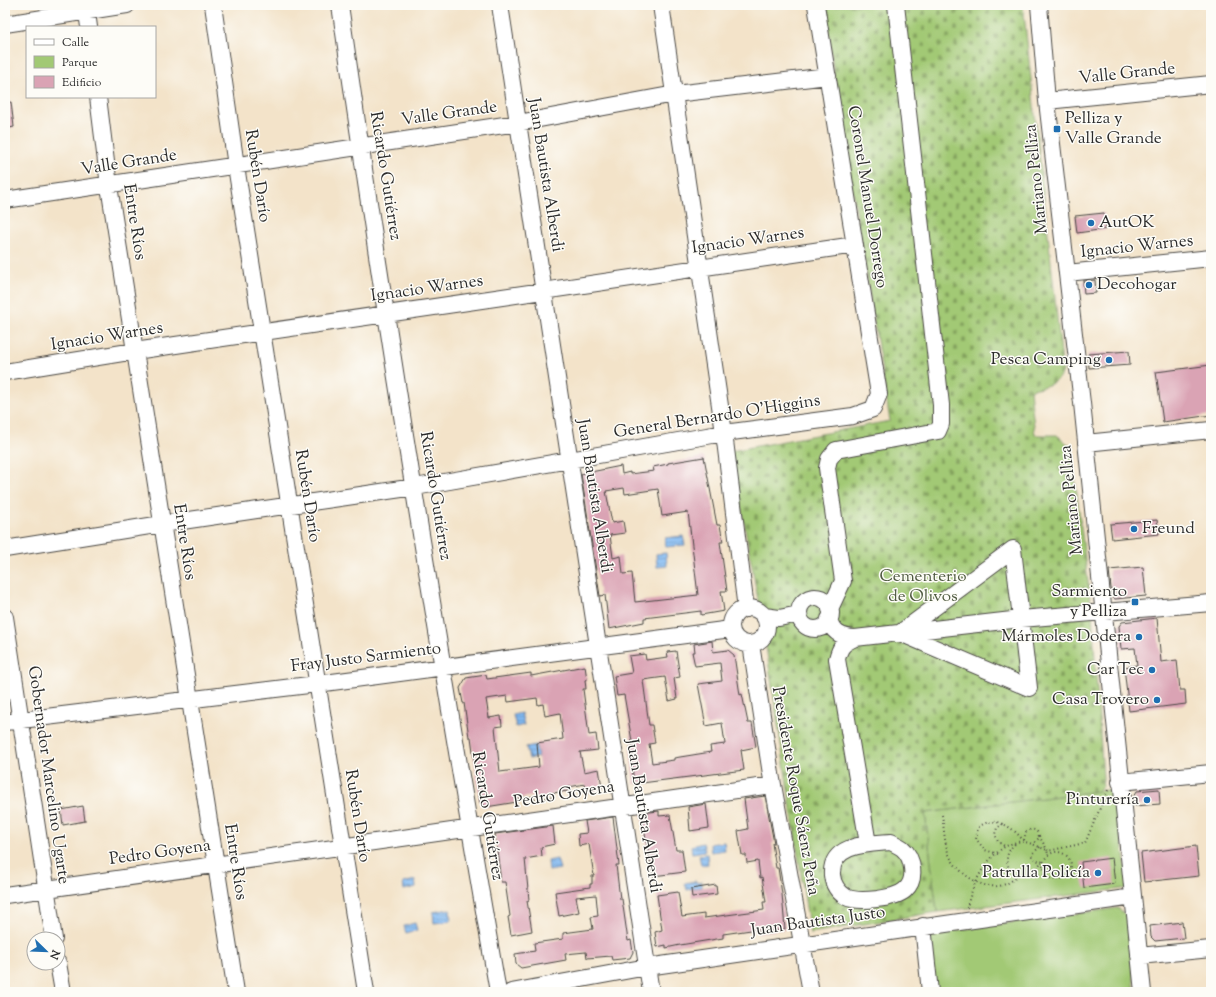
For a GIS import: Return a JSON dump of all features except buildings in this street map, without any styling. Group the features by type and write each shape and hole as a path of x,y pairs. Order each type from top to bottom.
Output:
{"street":[{"path":"5,24 86,8 127,5"},
{"name":"Rubén Darío","path":"213,5 236,166 366,992"},
{"name":"Ricardo Gutiérrez","path":"340,5 360,147 470,828 498,992"},
{"name":"Juan Bautista Alberdi","path":"500,5 651,992"},
{"path":"661,5 724,433 746,609"},
{"name":"Coronel Manuel Dorrego","path":"816,5 879,394"},
{"path":"896,5 941,405 941,424 938,431 836,450 830,459 827,468 843,580 830,614 822,627 812,629 803,623 799,614 802,604 810,598 820,598 824,601 830,614 831,627 836,632 846,637 854,638 1021,619 1211,603"},
{"name":"Mariano Pelliza","path":"1039,5 1143,992"},
{"path":"86,8 89,26"},
{"name":"Valle Grande","path":"5,200 109,186 518,123 675,94 828,76"},
{"name":"Valle Grande","path":"1048,101 1211,84"},
{"name":"Entre Ríos","path":"98,98 109,186 236,992"},
{"name":"Ignacio Warnes","path":"5,372 262,332 855,245"},
{"name":"Ignacio Warnes","path":"1067,273 1211,258"},
{"name":"General Bernardo O'Higgins","path":"5,549 162,524 415,487 724,433 853,416 873,409 879,394"},
{"path":"1086,443 1211,430"},
{"path":"1013,549 1028,688 900,633 1013,549"},
{"path":"740,610 757,610 770,621 761,640 751,644 740,642 733,634 731,629 733,618 740,610"},
{"path":"770,621 799,614"},
{"name":"Gobernador Marcelino Ugarte","path":"5,617 13,721 53,931"},
{"name":"Fray Justo Sarmiento","path":"13,721 317,684 731,629"},
{"path":"854,638 845,642 839,648 837,659 868,844"},
{"name":"Presidente Roque Sáenz Peña","path":"751,644 772,784 811,992"},
{"path":"1120,782 1211,773"},
{"name":"Pedro Goyena","path":"5,894 216,865 772,784"},
{"path":"891,842 902,848 909,857 912,866 912,878 907,889 898,895 858,901 847,897 838,890 832,880 832,870 835,861 841,853 850,847 868,844 891,842"},
{"name":"Juan Bautista Justo","path":"511,992 647,967 803,943 1132,897"},
{"path":"923,926 930,992"},
{"path":"1139,956 1211,948"},
{"path":"59,971 63,992"}],"path":[{"path":"1031,874 1048,853 1085,843 1108,790 1120,782"},
{"path":"942,815 946,845 951,858 962,872 976,881 988,886 997,886 1007,883 1020,875 1031,874 1058,881 1067,877 1070,873 1071,864 1067,856 1063,853 1048,853 1032,844 1018,842 1006,847 979,874 976,881 964,921"},
{"path":"998,854 992,853 981,847 976,835 978,828 986,823 1003,824 1016,832 1024,842"},
{"path":"1003,824 997,828 995,834 998,842 1006,847"},
{"path":"1024,842 1025,834 1030,829 1037,831 1048,853"},
{"path":"1032,844 1038,840 1039,836"},
{"path":"1018,842 1010,848 1006,859 1009,868 1020,875"},
{"path":"1040,848 1033,853 1032,856 1036,860 1042,861"},
{"path":"1042,861 1043,871 1049,879"}],"green space":[{"name":"Cementerio de Olivos","path":"825,5 1023,5 1063,372 1052,383 1030,390 1035,435 1057,435 1071,447 1092,614 1103,778 1102,786 1098,791 925,813 937,912 810,933 763,627 731,451 890,421 834,74"},
{"path":"1114,789 1129,888 937,912 925,813"},
{"path":"1118,908 1128,917 1135,992 935,992 929,934"}],"water":[{"path":"683,536 685,545 666,547 665,538"},
{"path":"666,553 667,566 657,567 656,554"},
{"path":"521,713 524,725 516,727 513,715"},
{"path":"536,745 538,757 529,759 526,747"},
{"path":"724,842 725,850 711,852 710,844"},
{"path":"703,843 705,851 692,853 691,846"},
{"path":"707,854 708,864 701,865 699,855"},
{"path":"557,859 560,869 549,871 548,861"},
{"path":"415,880 416,887 404,890 403,883"},
{"path":"696,881 697,883 702,882 702,887 687,890 685,883"},
{"path":"450,909 451,921 434,923 433,912"},
{"path":"415,923 417,930 406,933 404,926"}],"place":[{"name":"Pelliza y Valle Grande","path":"1057,129"},
{"name":"AutOK","path":"1091,223"},
{"name":"Decohogar","path":"1089,285"},
{"name":"Pesca Camping","path":"1109,360"},
{"name":"Freund","path":"1134,529"},
{"name":"Sarmiento y Pelliza","path":"1135,602"},
{"name":"Mármoles Dodera","path":"1139,637"},
{"name":"Car Tec","path":"1152,670"},
{"name":"Casa Trovero","path":"1157,700"},
{"name":"Pinturería","path":"1147,800"},
{"name":"Patrulla Policía","path":"1098,873"}]}
